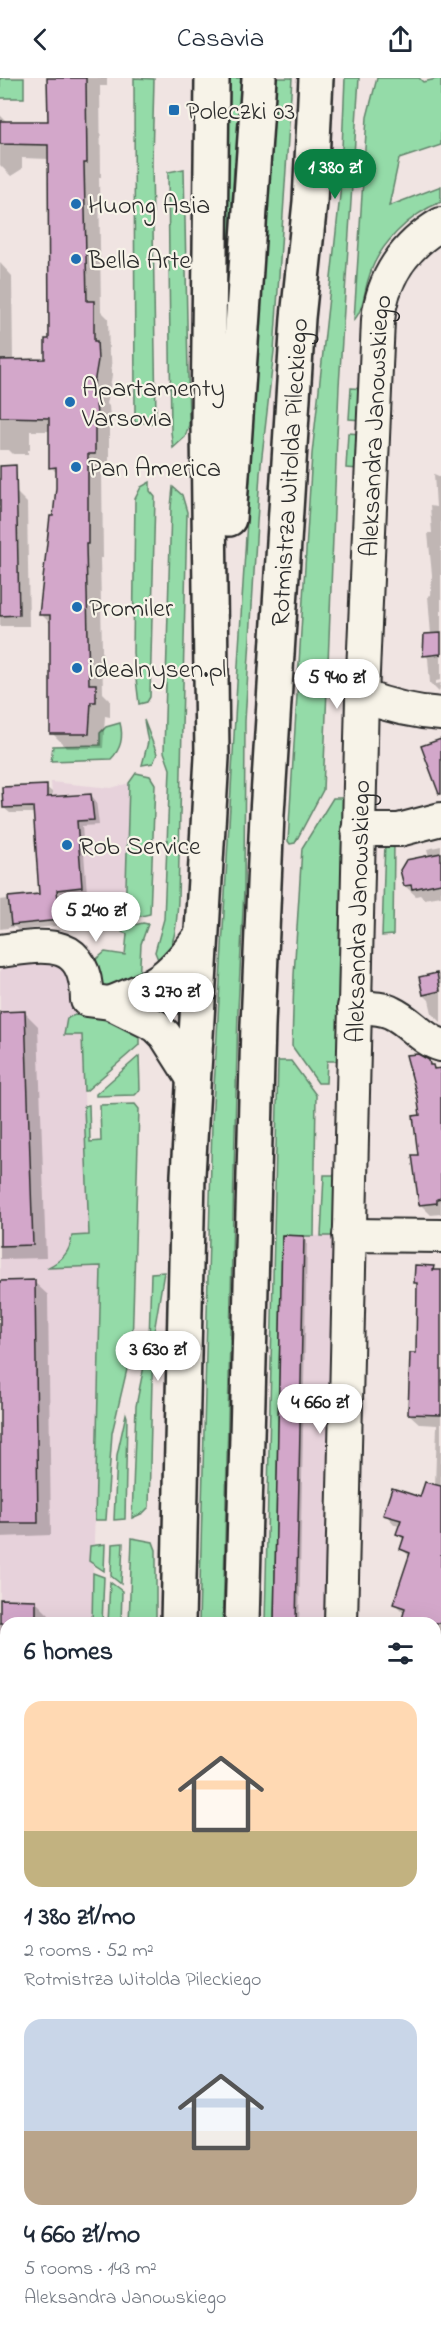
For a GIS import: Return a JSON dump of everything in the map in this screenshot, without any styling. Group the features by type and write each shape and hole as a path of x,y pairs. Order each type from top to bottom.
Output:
{"main road":[{"path":"212,78 208,424 212,757"},
{"path":"178,1617 185,1282 193,1079 212,757 258,78"},
{"name":"Rotmistrza Witolda Pileckiego","path":"242,1617 258,1025 266,825 298,318 310,202 316,78"}],"street":[{"name":"Aleksandra Janowskiego","path":"341,1617 358,830 380,303 388,281 404,254 418,239 441,224"},
{"path":"362,696 423,713 441,714"},
{"path":"358,830 399,830 441,819"},
{"path":"110,1003 146,989 166,977 183,960 201,935"},
{"path":"0,951 40,947 69,952 80,964 87,1000 110,1003 156,1026 165,1035 193,1079"},
{"path":"354,1007 395,1014 432,1042 441,1045"},
{"path":"349,1235 441,1236"}],"shaded area":[{"path":"51,782 111,788 129,783 125,920 62,925"},
{"path":"57,957 73,976 75,1015 67,1019 65,1035 82,1035 89,1235 71,1247 59,1262 49,1267 101,1266 92,1617 0,1617 0,961"},
{"path":"282,1235 336,1236 327,1617 274,1617"}],"green space":[{"path":"0,78 24,78 24,98 0,98"},
{"path":"134,78 154,79 152,162 156,419 152,423 135,422"},
{"path":"225,78 292,78 274,351 260,473 245,721 244,890 238,1010 223,1617 199,1617 212,1123 269,169 234,168 222,385"},
{"path":"345,78 359,78 339,386 323,790 295,843 290,844 288,841 312,454 340,195"},
{"path":"377,78 419,78 423,82 441,78 441,145 399,159 389,206 441,186 441,202 418,214 388,242 373,265 362,305 354,320 367,117"},
{"path":"184,169 189,425 185,437 173,448 168,172"},
{"path":"351,388 364,389 362,420 349,419"},
{"path":"348,433 361,434 359,469 346,468"},
{"path":"150,482 150,491 155,497 150,697 147,702 139,704 133,653 135,499 141,487"},
{"path":"173,487 182,495 187,512 178,900 172,943 165,957 159,962 155,952 164,919 170,769 164,752"},
{"path":"144,720 157,754 153,763 142,765 148,742"},
{"path":"120,723 121,743 111,759 51,761 53,746 100,745 100,733 106,727"},
{"path":"136,773 150,776 155,784 150,914 125,920 129,783"},
{"path":"333,798 347,798 341,1061 327,1061 326,1083 318,1083 292,1046 294,975 302,848"},
{"path":"394,840 393,935 382,936 385,842"},
{"path":"148,924 141,944 139,983 103,988 99,985 94,961 105,952 125,955 127,934 122,932 121,928"},
{"path":"75,1015 108,1018 139,1026 139,1045 86,1091 84,1091 82,1035 64,1035 67,1018"},
{"path":"139,1056 140,1090 135,1095 96,1096 96,1094"},
{"path":"278,1061 291,1061 316,1095 314,1236 282,1236 274,1617 265,1617"},
{"path":"135,1104 139,1109 132,1348 112,1433 106,1520 95,1520 101,1266 47,1268 64,1255 72,1236 89,1235 84,1106 89,1105 90,1142 101,1141 100,1105"},
{"path":"324,1175 339,1175 336,1236 321,1236"},
{"path":"164,1272 153,1338 149,1507 132,1518 136,1406 149,1341 151,1273"},
{"path":"126,1414 125,1519 114,1520 117,1455"},
{"path":"132,1538 153,1542 156,1550 156,1617 129,1617"},
{"path":"123,1543 121,1584 111,1576 112,1544"},
{"path":"105,1544 104,1571 89,1561 90,1546"},
{"path":"93,1573 104,1577 102,1617 92,1617"},
{"path":"110,1582 122,1591 121,1617 108,1617"}],"building":[{"name":"Apartamenty Varsovia","path":"47,78 86,78 87,163 84,163 87,301 94,301 94,341 97,341 98,360 93,390 95,390 97,415 95,415 95,454 88,454 88,544 86,544 89,684 96,684 96,702 91,702 89,734 50,734 50,615 39,615 50,516 53,516 56,488 56,467 49,468 49,418 0,417 0,360 45,359 45,339 49,339 48,145 0,144 0,121 48,121"},
{"path":"16,465 19,615 0,616 0,466"},
{"path":"441,633 441,654 423,656 424,634"},
{"path":"441,739 441,794 439,794 421,746"},
{"path":"47,785 47,797 91,794 94,820 77,821 82,887 57,890 60,920 11,925 8,897 39,894 33,807 3,808 2,787"},
{"path":"441,853 441,883 412,889 411,885 404,886 400,870 406,860"},
{"path":"437,973 440,991 423,995 419,977"},
{"path":"25,1011 33,1245 0,1246 0,1012"},
{"path":"418,1054 429,1060 434,1069 441,1068 441,1198 437,1199 437,1203 419,1205 412,1155 418,1155 413,1116 420,1115 406,1055"},
{"path":"282,1235 304,1236 296,1617 274,1617"},
{"path":"415,1265 434,1266 433,1270 441,1270 441,1415 408,1414 410,1353 416,1353"},
{"path":"35,1280 38,1523 0,1523 0,1281"},
{"path":"425,1482 441,1486 441,1617 403,1617 405,1608 393,1604 410,1553 400,1549 404,1537 396,1534 401,1520 383,1515 392,1488 420,1497"},
{"path":"0,1599 36,1600 36,1617 0,1617"}],"place":[{"name":"Poleczki 03","path":"174,110"},
{"name":"Huong Asia","path":"76,204"},
{"name":"Bella Arte","path":"76,259"},
{"name":"Apartamenty Varsovia","path":"70,402"},
{"name":"Pan America","path":"76,467"},
{"name":"Promiler","path":"77,607"},
{"name":"idealnysen.pl","path":"77,668"},
{"name":"Rob Service","path":"67,845"}]}
